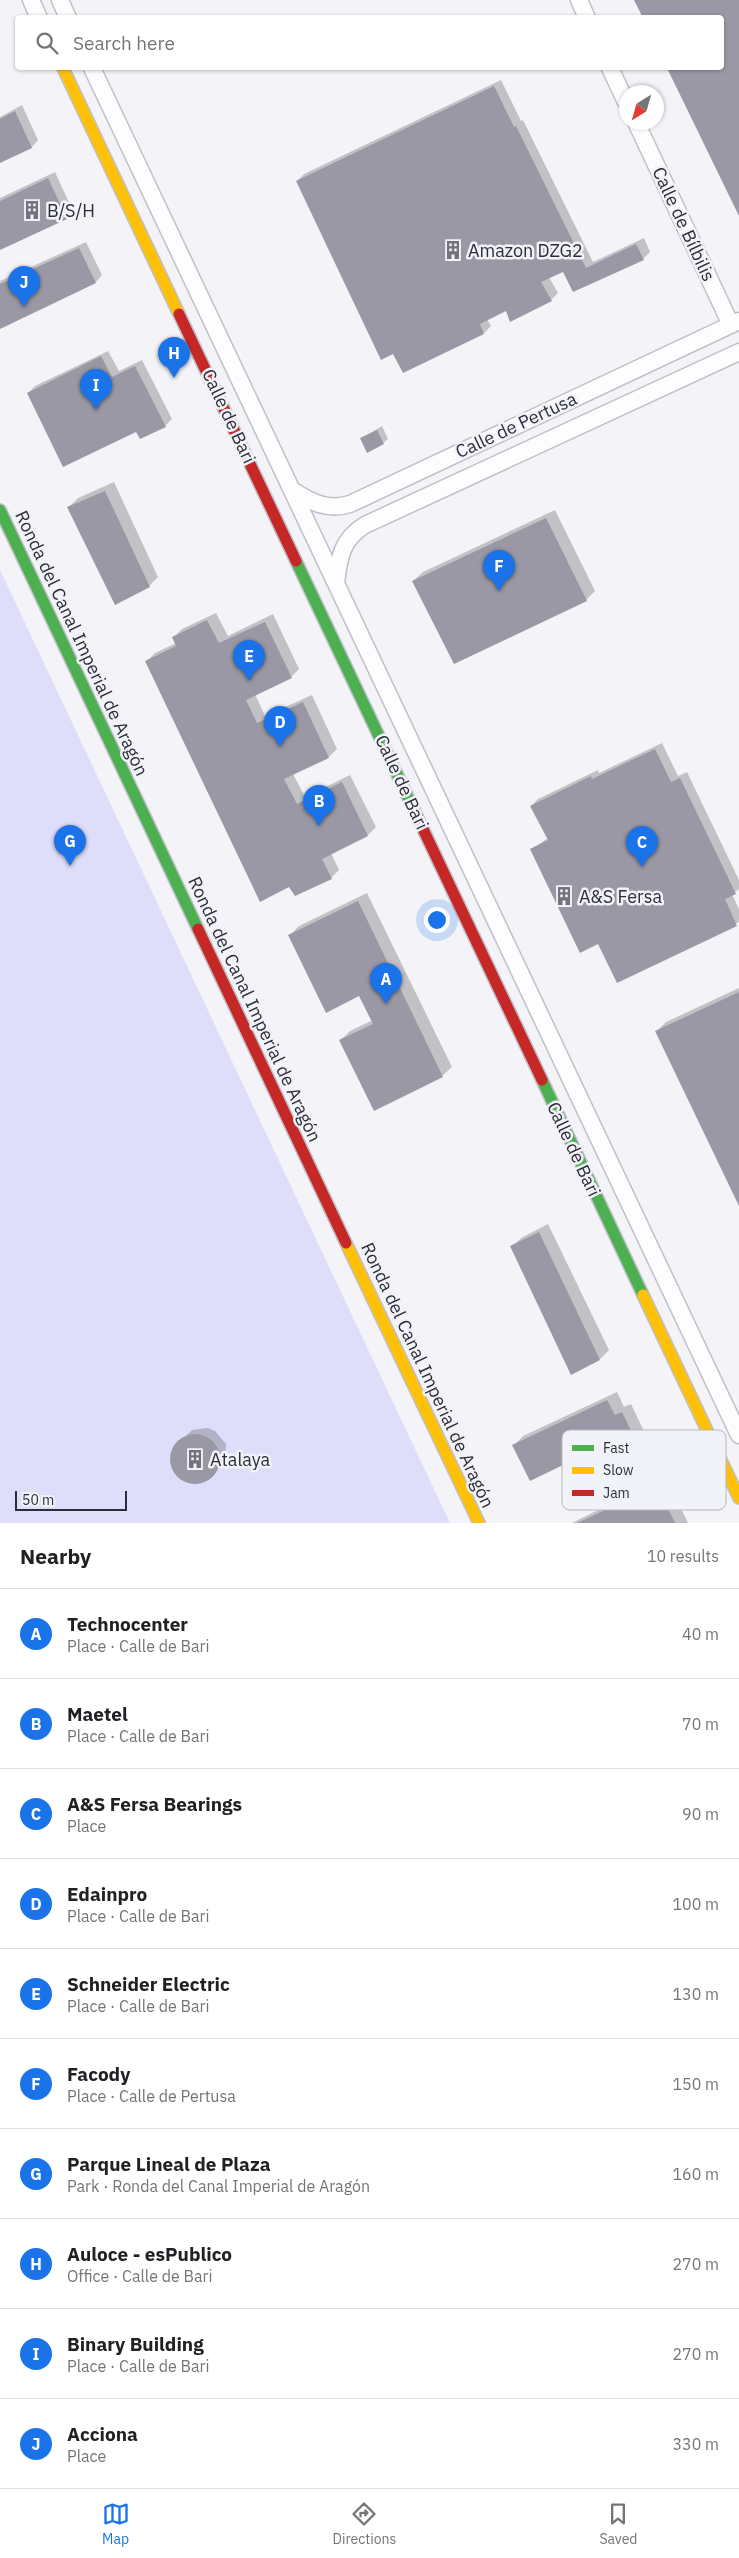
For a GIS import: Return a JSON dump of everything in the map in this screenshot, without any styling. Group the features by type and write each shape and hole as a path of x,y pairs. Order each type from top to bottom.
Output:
{"street":[{"path":"31,0 38,15"},
{"path":"60,0 67,15"},
{"path":"579,0 586,15"},
{"name":"Calle de Bari","path":"64,70 707,1430"},
{"name":"Calle de Bari","path":"93,70 739,1435"},
{"path":"611,70 619,87"},
{"name":"Calle de Bílbilis","path":"640,130 735,323"},
{"name":"Calle de Pertusa","path":"292,490 323,506 339,507 350,504 735,323"},
{"name":"Calle de Pertusa","path":"336,582 339,556 345,543 353,533 366,525 739,352"},
{"name":"Ronda del Canal Imperial de Aragón","path":"0,510 479,1523"},
{"name":"Calle de Bari","path":"726,1470 739,1498"}],"shaded area":[{"path":"0,570 450,1523 0,1523"}],"building":[{"path":"634,0 739,0 739,216 668,70 724,70 724,15 642,15"},
{"name":"Amazon DZG2","path":"494,86 514,127 516,126 586,268 636,244 644,260 573,292 563,272 541,282 552,301 510,322 506,311 480,324 484,334 403,373 393,354 381,360 296,181"},
{"path":"15,111 32,148 0,163 0,119"},
{"name":"B/S/H","path":"48,178 67,219 0,250 0,201"},
{"path":"79,248 96,283 0,329 0,284"},
{"path":"101,356 112,377 135,366 166,427 140,439 136,432 63,467 27,393"},
{"path":"377,430 384,444 367,453 360,438"},
{"path":"105,491 150,587 115,605 67,507"},
{"path":"546,518 587,601 454,664 412,581"},
{"path":"207,620 219,643 265,622 292,678 246,700 257,723 303,702 329,758 284,779 297,804 342,782 368,836 322,859 332,879 295,896 289,887 260,902 145,661 176,646 172,637"},
{"path":"655,749 671,782 680,778 736,894 725,899 737,926 617,983 598,944 580,953 530,849 548,840 530,806 591,776 592,779"},
{"path":"358,901 443,1077 374,1111 339,1040 373,1024 359,996 326,1013 288,935"},
{"path":"739,992 739,1206 655,1031"},
{"path":"539,1232 600,1360 571,1375 510,1246"},
{"path":"607,1400 615,1415 622,1412 631,1430 562,1430 562,1466 530,1481 512,1445"},
{"name":"Atalaya","path":"195,1434 205,1436 213,1441 218,1449 220,1459 218,1469 213,1477 205,1482 195,1484 185,1482 177,1477 172,1469 170,1459 172,1449 177,1441 185,1436"},
{"path":"605,1510 669,1510 675,1523 577,1523"}],"traffic: fast":[{"path":"0,510 198,929"},
{"path":"296,561 414,810"},
{"path":"542,1080 643,1295"}],"traffic: slow":[{"path":"64,70 179,314"},
{"path":"346,1243 479,1523"},
{"path":"643,1295 707,1430"},
{"path":"726,1471 739,1498"}],"traffic: jam":[{"path":"179,314 296,561"},
{"path":"414,810 542,1080"},
{"path":"198,929 346,1243"}],"place":[{"name":"B/S/H","path":"32,210"},
{"name":"Amazon DZG2","path":"453,250"},
{"name":"Acciona","path":"24,307"},
{"name":"Auloce - esPublico","path":"174,378"},
{"name":"Binary Building","path":"96,410"},
{"name":"Facody","path":"499,591"},
{"name":"Schneider Electric","path":"249,681"},
{"name":"Edainpro","path":"280,747"},
{"name":"Maetel","path":"319,826"},
{"name":"Parque Lineal de Plaza","path":"70,866"},
{"name":"A&S Fersa Bearings","path":"642,867"},
{"name":"A&S Fersa","path":"564,896"},
{"name":"Technocenter","path":"386,1004"},
{"name":"Atalaya","path":"195,1459"}]}
